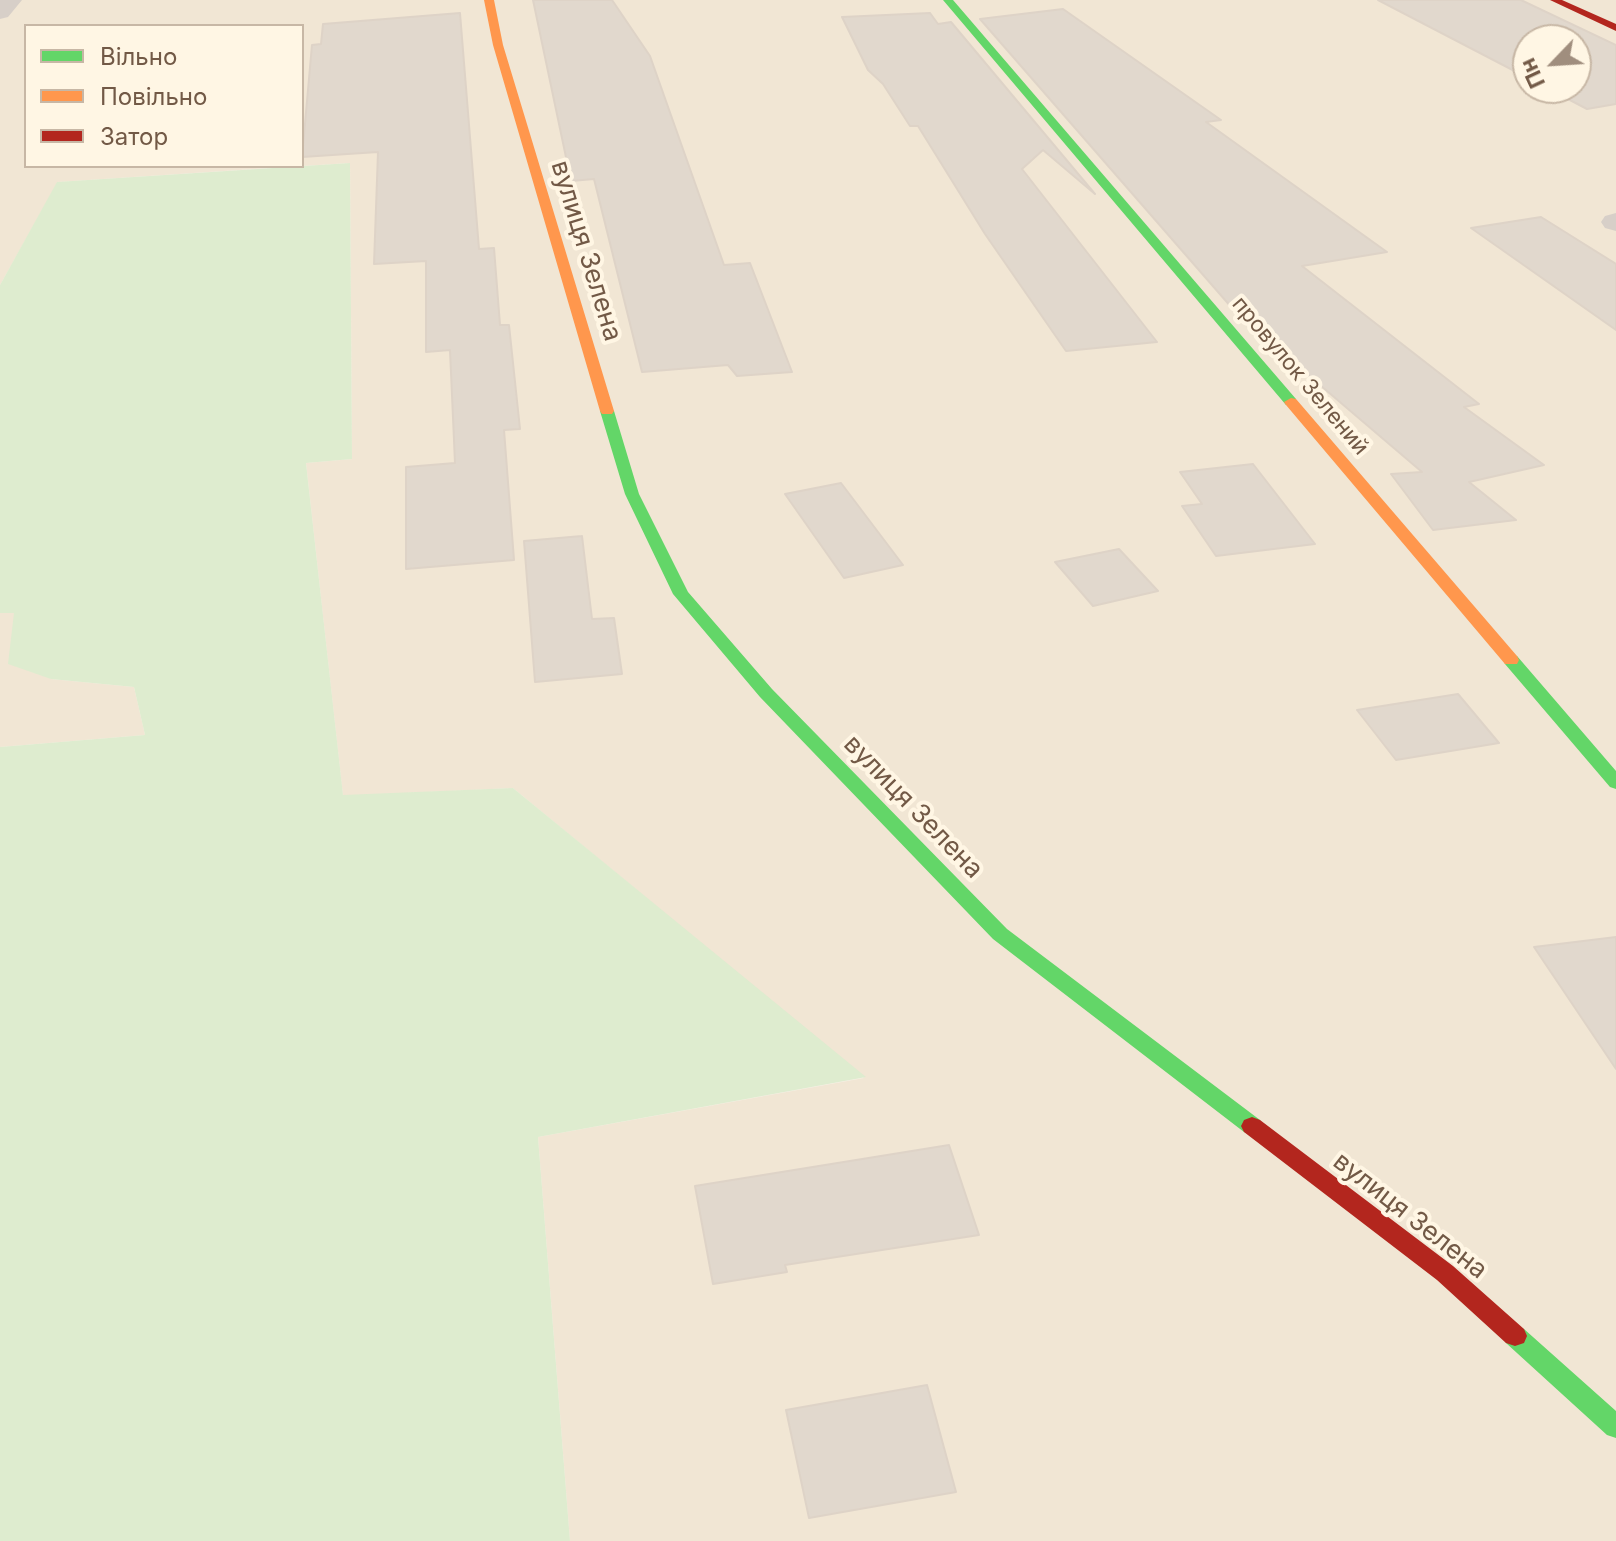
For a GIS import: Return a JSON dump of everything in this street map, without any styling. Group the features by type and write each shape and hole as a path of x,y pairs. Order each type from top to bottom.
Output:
{"street":[{"path":"0,12 11,0"},
{"name":"вулиця Зелена","path":"489,0 498,45 632,494 681,594 766,693 1000,934 1445,1273 1616,1427"},
{"name":"провулок Зелений","path":"948,0 1616,783"},
{"path":"1555,0 1616,28"}],"shaded area":[{"path":"9,0 1616,0 1616,1541 570,1541 538,1137 864,1078 513,788 343,796 306,463 352,459 350,163 304,166 304,24 24,24 24,168 269,168 58,182 0,285 0,9"},
{"path":"15,612 51,679 134,687 145,735 0,747 0,613"}],"green space":[{"path":"350,163 352,459 306,463 343,795 513,788 866,1077 538,1137 570,1541 0,1541 0,747 145,735 134,687 51,679 8,664 14,613 0,613 0,285 57,182"}],"building":[{"path":"533,0 612,0 650,56 724,265 750,263 792,372 737,376 728,365 642,372 594,179 571,181"},
{"path":"1378,0 1521,0 1572,24 1512,24 1512,70"},
{"path":"1063,9 1221,120 1206,122 1387,252 1302,266 1479,404 1464,407 1544,465 1469,482 1516,520 1433,530 1391,474 1422,472 1239,316 980,19"},
{"path":"460,13 479,249 494,248 500,325 509,325 520,429 504,430 514,560 406,569 406,467 455,463 450,350 426,352 426,261 374,264 378,152 304,157 312,45 321,44 323,24"},
{"path":"930,13 938,24 951,22 1095,194 1043,150 1022,169 1157,342 1066,351 985,234 918,126 910,126 883,84 868,70 842,17"},
{"path":"1592,34 1616,45 1616,104 1587,109 1577,104 1592,104"},
{"path":"1541,217 1616,264 1616,330 1471,228"},
{"path":"1253,464 1315,544 1216,556 1182,506 1202,504 1180,472"},
{"path":"841,483 903,565 844,578 785,494"},
{"path":"582,536 592,619 614,618 622,674 535,682 524,541"},
{"path":"1119,549 1158,591 1093,606 1055,562"},
{"path":"1458,694 1499,743 1396,760 1357,710"},
{"path":"1616,937 1616,1069 1534,947"},
{"path":"949,1145 979,1235 785,1265 787,1272 713,1284 695,1186"},
{"path":"927,1385 956,1492 809,1518 786,1410"}],"traffic: fast":[{"path":"948,0 1291,402"},
{"path":"607,411 632,494 681,594 766,693 1000,934 1252,1126"},
{"path":"1511,660 1616,783"},
{"path":"1515,1336 1616,1427"}],"traffic: slow":[{"path":"489,0 498,45 607,411"},
{"path":"1291,402 1511,660"}],"traffic: jam":[{"path":"1555,0 1616,28"},
{"path":"1252,1126 1445,1273 1515,1336"}]}
